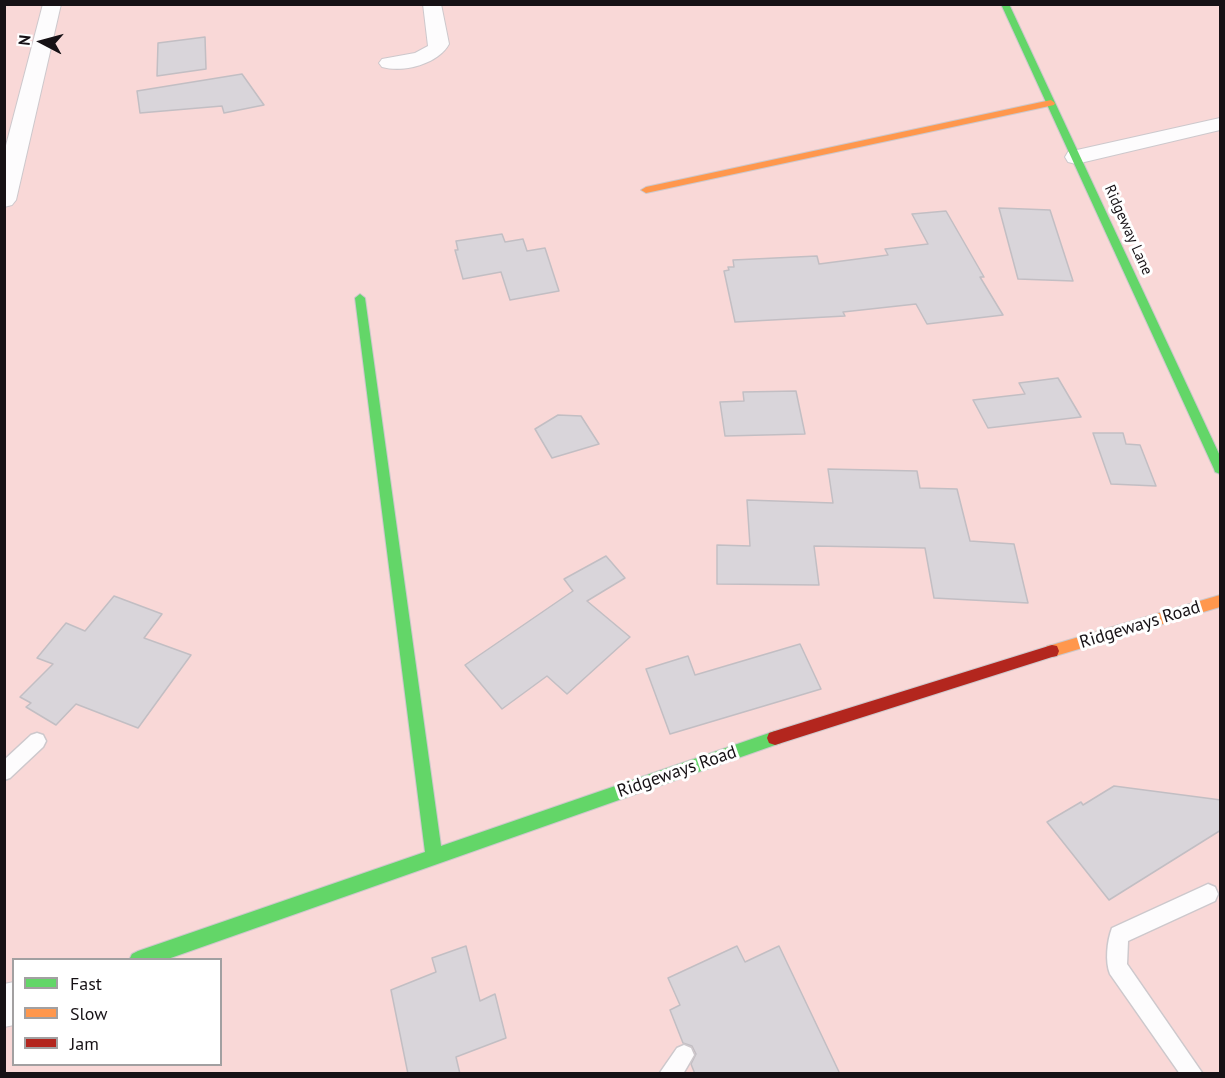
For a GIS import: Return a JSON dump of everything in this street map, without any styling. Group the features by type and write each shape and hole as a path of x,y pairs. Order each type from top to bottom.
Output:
{"street":[{"path":"4,200 52,4"},
{"path":"389,63 431,55 438,49 432,4"},
{"name":"Ridgeway Lane","path":"1005,4 1221,469"},
{"path":"646,190 1051,103"},
{"path":"1076,157 1221,124"},
{"path":"360,298 434,856"},
{"name":"Ridgeways Road","path":"144,958 812,725 947,682 1221,601"}],"lane":[{"path":"4,772 37,741"},
{"path":"1193,1074 1117,967 1119,935 1208,894"},
{"path":"669,1074 684,1055"}],"shaded area":[{"path":"5,5 1220,5 1220,1073 5,1074"}],"building":[{"path":"205,37 206,69 157,76 158,43"},
{"path":"242,74 264,105 224,113 222,106 140,113 137,91"},
{"path":"999,208 1050,210 1073,281 1018,279"},
{"path":"946,211 984,277 980,277 1003,315 927,324 916,304 843,312 845,316 735,322 724,271 729,270 728,267 734,267 733,260 817,256 819,264 888,255 885,249 928,244 912,214"},
{"path":"502,234 505,242 523,239 527,251 545,248 559,291 510,300 501,272 463,279 455,250 458,250 456,241"},
{"path":"1058,378 1081,417 988,428 973,400 1025,394 1019,383"},
{"path":"796,391 805,434 725,436 720,402 744,401 743,392"},
{"path":"558,415 581,416 599,444 552,458 535,429"},
{"path":"1093,433 1123,433 1126,444 1140,445 1156,486 1111,484"},
{"path":"828,469 917,471 920,488 957,489 970,541 1014,544 1028,603 934,598 925,548 814,546 819,585 717,584 717,545 750,546 747,500 833,503"},
{"path":"606,556 625,578 587,601 630,637 567,694 547,676 502,709 465,665 573,591 564,579"},
{"path":"114,596 162,614 144,638 191,655 138,728 76,704 56,725 26,707 31,703 20,697 53,664 37,658 66,623 85,631"},
{"path":"800,644 821,689 670,734 646,669 688,656 695,675"},
{"path":"1114,786 1221,800 1221,830 1109,900 1047,822 1081,802 1083,805"},
{"path":"466,946 480,1001 495,994 506,1038 456,1057 460,1074 408,1074 391,990 436,972 432,958"},
{"path":"737,946 745,962 779,946 840,1074 695,1074 691,1064 696,1054 692,1046 683,1043 670,1010 680,1005 668,978"}],"traffic: fast":[{"path":"1005,4 1220,469"},
{"path":"360,298 434,856"},
{"path":"144,958 775,738"}],"traffic: slow":[{"path":"646,190 1051,103"},
{"path":"1052,651 1220,601"}],"traffic: jam":[{"path":"775,738 1052,651"}]}
